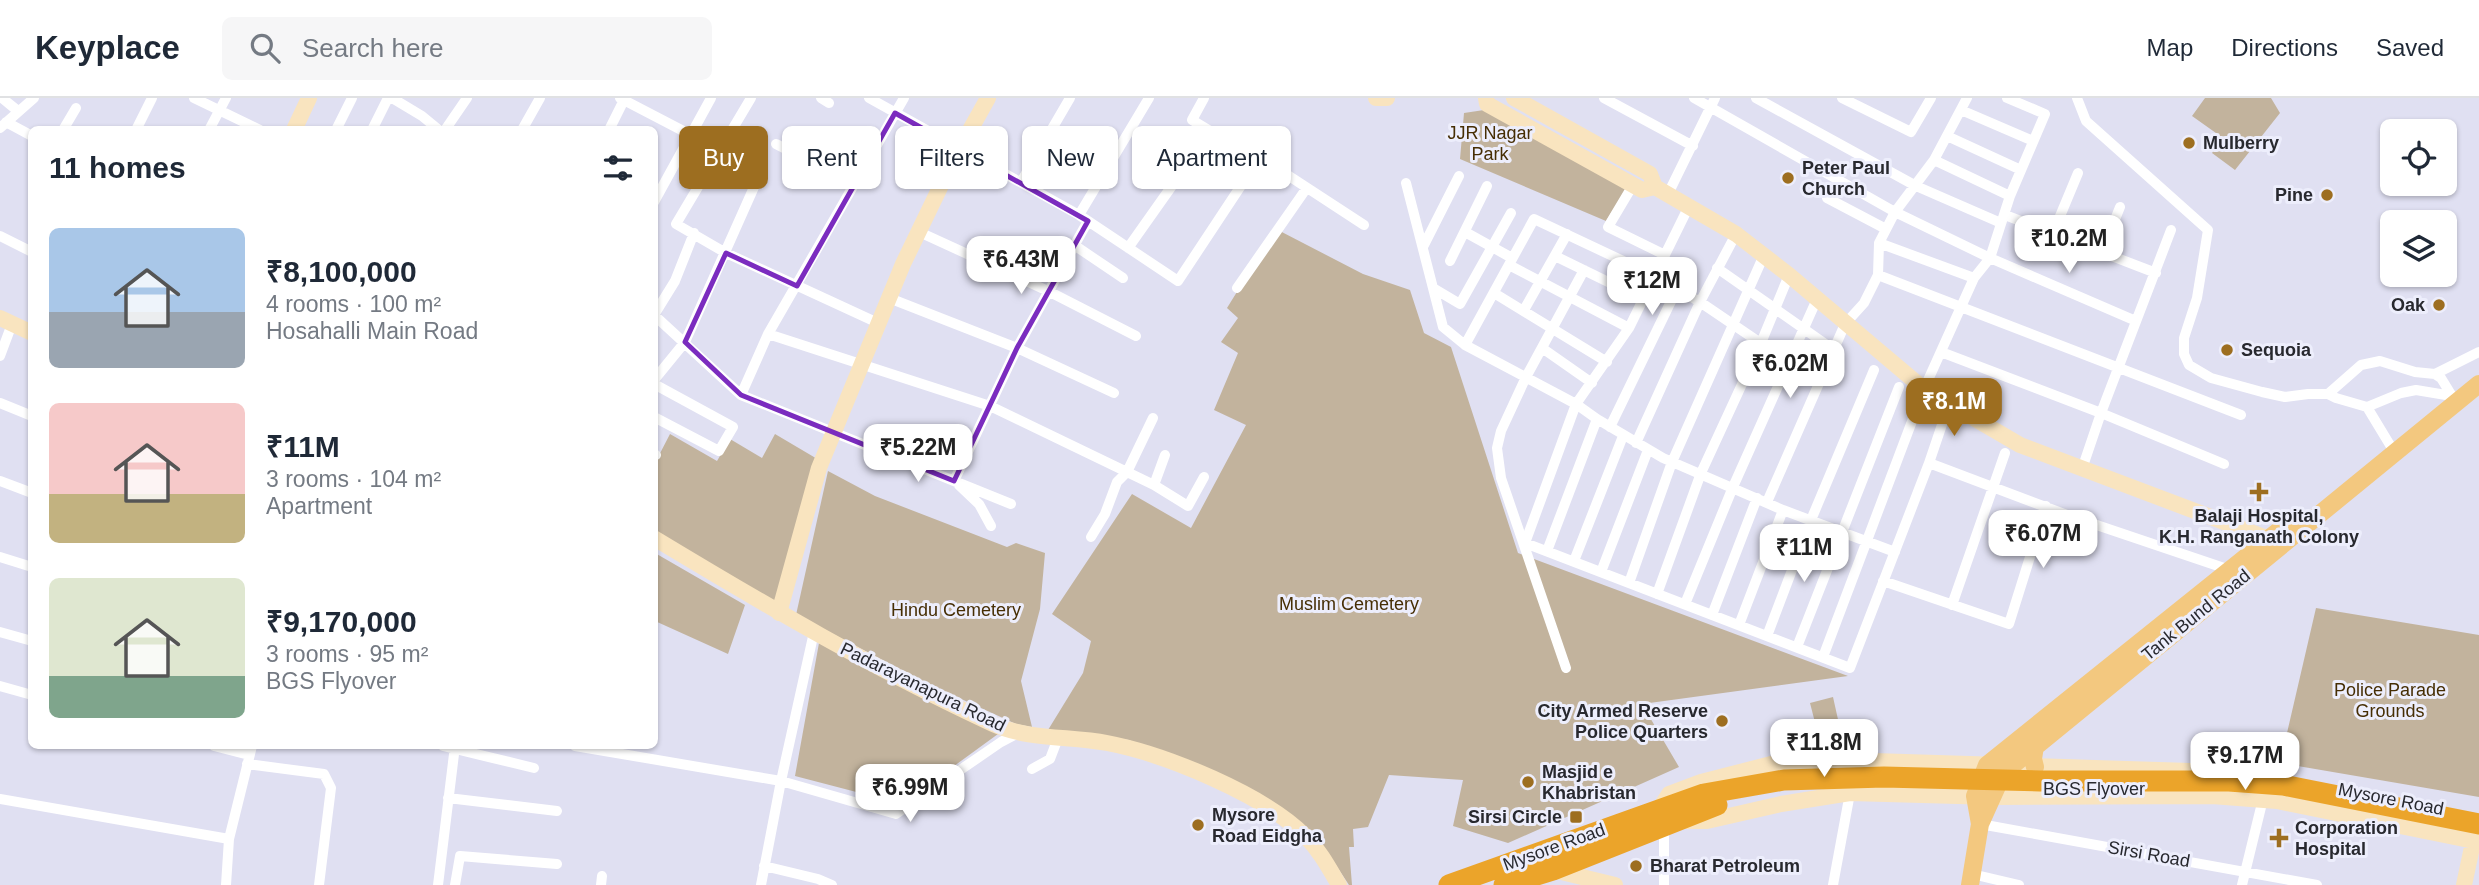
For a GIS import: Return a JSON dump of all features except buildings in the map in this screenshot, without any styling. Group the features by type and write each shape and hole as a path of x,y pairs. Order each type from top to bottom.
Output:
{"highway":[{"path":"1666,819 1705,801 1784,780 1835,778 2229,781 2283,785 2478,836"},
{"name":"Mysore Road","path":"1504,885 1553,870 1666,819"},
{"name":"Mysore Road","path":"1449,885 1666,819"}],"main road":[{"path":"2275,541 2479,371"},
{"name":"Tank Bund Road","path":"2011,766 2236,572 2479,384"},
{"path":"1980,824 1975,796 1987,765 2236,572"},
{"path":"2035,746 2035,767"},
{"path":"1971,880 1980,824 2003,773 2011,766"}],"street":[{"path":"2,98 18,111"},
{"path":"28,134 3,125 34,98"},
{"path":"138,126 152,98"},
{"path":"194,98 252,126"},
{"path":"211,126 226,98"},
{"path":"296,126 309,98"},
{"path":"338,126 352,98"},
{"path":"374,126 390,98 434,126"},
{"path":"448,126 467,98"},
{"path":"524,126 540,98"},
{"path":"696,126 711,98"},
{"path":"751,98 676,224 726,253 878,323"},
{"path":"869,98 919,126"},
{"path":"881,137 904,98"},
{"path":"972,126 988,98"},
{"path":"1021,181 1070,98"},
{"path":"954,481 1017,348 1074,245 1084,218 1149,98"},
{"path":"1201,126 1192,120 1204,98"},
{"path":"1376,98 1387,98"},
{"path":"1486,98 1487,104 1642,190 1661,191 1736,234 1924,389 2020,445 2275,541"},
{"path":"1514,98 1650,174 1661,191"},
{"path":"1604,98 1693,146"},
{"path":"1694,98 1713,103 1895,212 1990,258 2136,321"},
{"path":"1756,98 1916,186 2156,272"},
{"path":"1842,98 1911,132 1931,98"},
{"path":"1866,110 1873,98"},
{"path":"1712,615 1762,500 1846,324 1864,303 1878,275 1879,243 1895,212 1934,160 1967,98"},
{"path":"1924,389 1974,278 1990,258 2010,196 2045,114 2026,102 2007,98"},
{"path":"2077,98 2086,121 2208,230 2197,298 2184,338 2184,354 2189,365 2211,378 2285,397 2332,396 2367,407 2416,390 2452,396"},
{"path":"611,126 623,99 679,129"},
{"path":"1661,191 1693,146 1713,103"},
{"path":"65,126 76,108"},
{"path":"1961,110 2034,141"},
{"path":"1947,136 2021,170"},
{"path":"776,144 782,147"},
{"path":"658,195 679,157"},
{"path":"1934,160 2010,196"},
{"path":"1642,169 1608,228 1665,255"},
{"path":"2053,233 2078,173"},
{"path":"1008,174 1084,218 1178,281 1239,189"},
{"path":"1424,245 1459,176"},
{"path":"1291,178 1364,225"},
{"path":"1406,183 1443,327 1465,345 1576,404 1623,436 1672,462 1783,510 1895,552"},
{"path":"1450,261 1487,187"},
{"path":"658,377 685,342 753,189"},
{"path":"741,395 768,334 851,189"},
{"path":"779,613 819,468 917,231 939,189"},
{"path":"1128,248 1170,189"},
{"path":"1237,288 1307,189"},
{"path":"1827,198 1886,229"},
{"path":"1525,543 1576,404 1629,328 1689,206"},
{"path":"2102,252 2120,207"},
{"path":"1433,288 1461,304 1511,213"},
{"path":"1465,345 1534,219 1655,276 1734,324 1818,382"},
{"path":"2082,469 2171,230"},
{"path":"917,231 1048,291 1136,336"},
{"path":"1465,232 1492,247 1541,282 1629,328"},
{"path":"658,309 675,281 694,233"},
{"path":"1524,310 1567,234"},
{"path":"1636,443 1700,302 1736,234"},
{"path":"0,236 28,250"},
{"path":"1879,243 1974,278"},
{"path":"1074,245 1123,278"},
{"path":"1629,583 1672,462 1764,255"},
{"path":"1555,256 1643,299"},
{"path":"1717,268 1834,351"},
{"path":"1566,668 1501,478 1497,448 1501,431 1526,377 1584,270"},
{"path":"1657,594 1701,473 1789,275"},
{"path":"1878,275 2241,415"},
{"path":"1610,427 1677,289"},
{"path":"1494,293 1607,362"},
{"path":"889,298 1017,348 1114,393"},
{"path":"1685,604 1733,487 1817,299"},
{"path":"658,318 741,395 1011,503"},
{"path":"0,356 6,321 28,331"},
{"path":"768,334 990,406 1154,485 1188,506 1204,477"},
{"path":"1542,348 1592,383"},
{"path":"1941,352 2101,412 2224,464"},
{"path":"2435,374 2479,352"},
{"path":"2332,396 2361,365 2381,361 2415,372 2435,374 2441,378 2452,396"},
{"path":"1767,636 1811,520 1874,370"},
{"path":"658,384 733,427 719,451 658,419"},
{"path":"1797,647 1899,387"},
{"path":"0,403 28,414"},
{"path":"1525,543 1850,667 1949,404"},
{"path":"2367,407 2390,444"},
{"path":"1822,657 1917,408"},
{"path":"1091,537 1110,502 1117,482 1127,472 1153,418"},
{"path":"1547,551 1597,419"},
{"path":"1574,561 1623,436"},
{"path":"1601,572 1648,450"},
{"path":"1952,605 2005,453"},
{"path":"1154,485 1165,456"},
{"path":"1929,463 2236,572"},
{"path":"0,481 28,492"},
{"path":"954,481 979,504 991,526"},
{"path":"1883,581 2009,624 2046,506"},
{"path":"1739,625 1783,510"},
{"name":"Padarayanapura Road","path":"658,540 779,613 923,690 994,724 1018,733 1106,743 1167,759 1265,806 1292,824 1312,843 1339,885"},
{"path":"0,557 28,566"},
{"path":"0,632 28,640"},
{"path":"761,885 814,632"},
{"path":"0,686 28,694"},
{"path":"593,749 781,781 896,814 1018,733"},
{"path":"1032,769 1050,759 1058,738"},
{"path":"226,749 324,774 331,788 320,885"},
{"path":"438,885 451,749"},
{"path":"462,749 534,768"},
{"path":"226,885 229,839 249,755"},
{"name":"Mysore Road","path":"2478,836 2263,799 2212,796 1994,797 1850,793 1781,804 1707,821 1666,819 1669,794 1701,782 1775,763 1873,761 2035,767 2165,768 2274,775 2479,817"},
{"path":"1833,885 1850,793"},
{"path":"448,798 557,811"},
{"path":"0,799 229,839"},
{"path":"2242,885 2263,799"},
{"path":"2464,885 2478,836 2479,817"},
{"path":"1664,885 1666,819"},
{"name":"Sirsi Road","path":"1980,824 2317,885"},
{"path":"455,885 458,857 463,855 556,864"},
{"path":"441,861 458,863"},
{"path":"764,866 818,878 832,885"},
{"path":"1553,870 1615,885"},
{"path":"1971,880 2019,885"}],"highlighted area":[{"path":"895,113 1088,221 1017,348 954,481 741,395 685,342 726,253 797,286"}],"green space":[{"path":"2205,98 2271,98 2280,113 2235,170 2212,153 2223,138 2192,116"},
{"name":"JJR Nagar Park","path":"1484,110 1627,187 1606,221 1460,159 1464,113"},
{"name":"Muslim Cemetery","path":"1276,229 1363,274 1410,290 1424,333 1451,347 1518,553 1848,676 1642,704 1679,767 1508,843 1453,826 1463,780 1389,775 1368,827 1353,829 1354,847 1349,847 1352,885 1349,885 1320,841 1253,794 1129,740 1048,730 1083,673 1091,641 1052,614 1132,494 1191,528 1246,425 1214,410 1238,353 1221,342 1238,318 1227,308"},
{"path":"670,434 717,461 730,439 762,458 775,434 819,460 777,604 658,535 658,457"},
{"name":"Hindu Cemetery","path":"828,471 875,496 1007,547 1016,543 1045,553 1040,609 1021,681 1032,727 1016,724 935,687 796,615"},
{"path":"658,555 745,605 728,654 658,622"},
{"name":"Police Parade Grounds","path":"2316,608 2479,635 2479,797 2280,763"},
{"name":"Hindu Cemetery","path":"819,643 998,734 917,793 887,800 795,776"},
{"path":"1833,697 1841,733 1819,738 1810,703"}],"place":[{"name":"Mulberry","path":"2189,143"},
{"name":"Peter Paul Church","path":"1788,178"},
{"name":"Pine","path":"2327,195"},
{"name":"Oak","path":"2439,305"},
{"name":"Sequoia","path":"2227,350"},
{"name":"Balaji Hospital, K.H. Ranganath Colony","path":"2259,492"},
{"name":"City Armed Reserve Police Quarters","path":"1722,721"},
{"name":"Masjid e Khabristan","path":"1528,782"},
{"name":"Sirsi Circle","path":"1576,817"},
{"name":"Mysore Road Eidgha","path":"1198,825"},
{"name":"Corporation Hospital","path":"2279,838"},
{"name":"Bharat Petroleum","path":"1636,866"}]}
